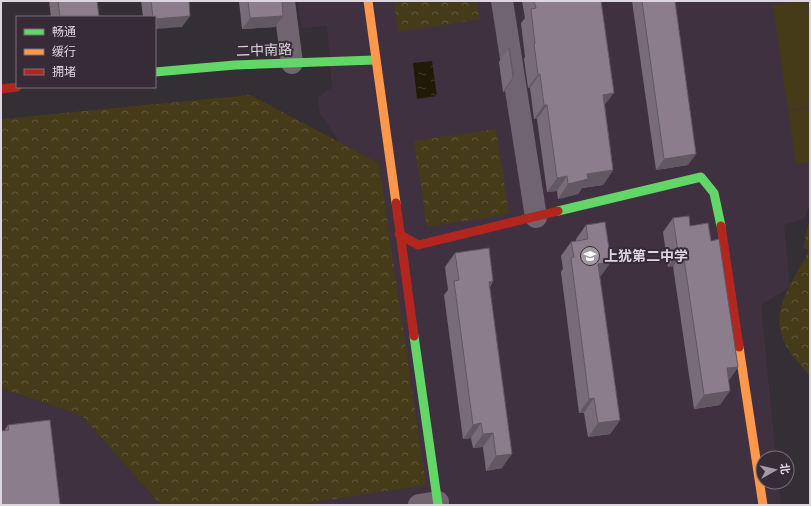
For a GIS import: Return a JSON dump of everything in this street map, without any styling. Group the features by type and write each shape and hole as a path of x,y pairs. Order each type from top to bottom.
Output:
{"street":[{"path":"284,1 292,63"},
{"path":"368,1 399,234 431,504"},
{"path":"502,1 536,217"},
{"name":"二中南路","path":"156,72 235,65 375,60"},
{"path":"1,89 16,87"},
{"path":"399,234 418,245 701,177 714,193 718,205 763,505"}],"shaded area":[{"name":"上犹第二中学","path":"298,1 810,1 810,205 804,219 784,225 790,287 761,305 775,450 755,450 755,490 779,490 781,505 296,505 425,485 379,163 339,142 320,113 318,97 332,87 327,26 301,28"},
{"path":"1,388 81,415 161,505 1,505"}],"green space":[{"path":"394,1 477,1 480,19 398,32"},
{"path":"810,1 810,107 788,110 773,5"},
{"path":"250,95 379,163 426,485 296,505 161,505 81,415 1,388 1,119"},
{"path":"810,108 810,162 796,164 788,111"},
{"path":"496,129 509,214 427,227 414,141"},
{"path":"810,219 810,376 786,345 781,333 779,322 783,301 809,251 803,247"}],"water":[{"path":"432,61 437,96 417,99 413,63"}],"building":[{"path":"58,1 97,1 99,16 60,16"},
{"path":"151,1 189,1 190,16 156,19 156,16 153,16"},
{"path":"248,1 282,1 283,16 250,18"},
{"path":"534,1 601,1 614,93 603,95 613,170 587,174 588,179 568,184 567,176 557,178 547,105 544,105 534,44 531,9 536,8"},
{"path":"642,1 675,1 696,154 664,159"},
{"path":"509,48 514,77 513,77"},
{"path":"689,216 690,226 708,223 711,241 719,239 738,367 727,368 730,391 704,395 683,252 678,252 673,218"},
{"path":"605,222 611,262 598,264 620,420 598,423 594,398 589,399 571,258 574,257 571,242 588,239 586,225"},
{"path":"489,248 493,281 489,282 512,454 496,456 493,433 483,434 481,423 473,425 454,281 459,280 455,253"},
{"path":"50,420 60,505 1,505 1,431 9,430 8,425"}],"traffic: fast":[{"path":"156,72 235,65 375,60"},
{"path":"558,211 701,177 714,193 721,226"},
{"path":"414,336 438,505"}],"traffic: slow":[{"path":"368,1 396,203"},
{"path":"739,347 763,505"}],"traffic: jam":[{"path":"1,89 16,87"},
{"path":"396,203 414,336"},
{"path":"399,234 418,245 558,211"},
{"path":"721,226 739,347"}],"place":[{"name":"上犹第二中学","path":"590,256"}]}
